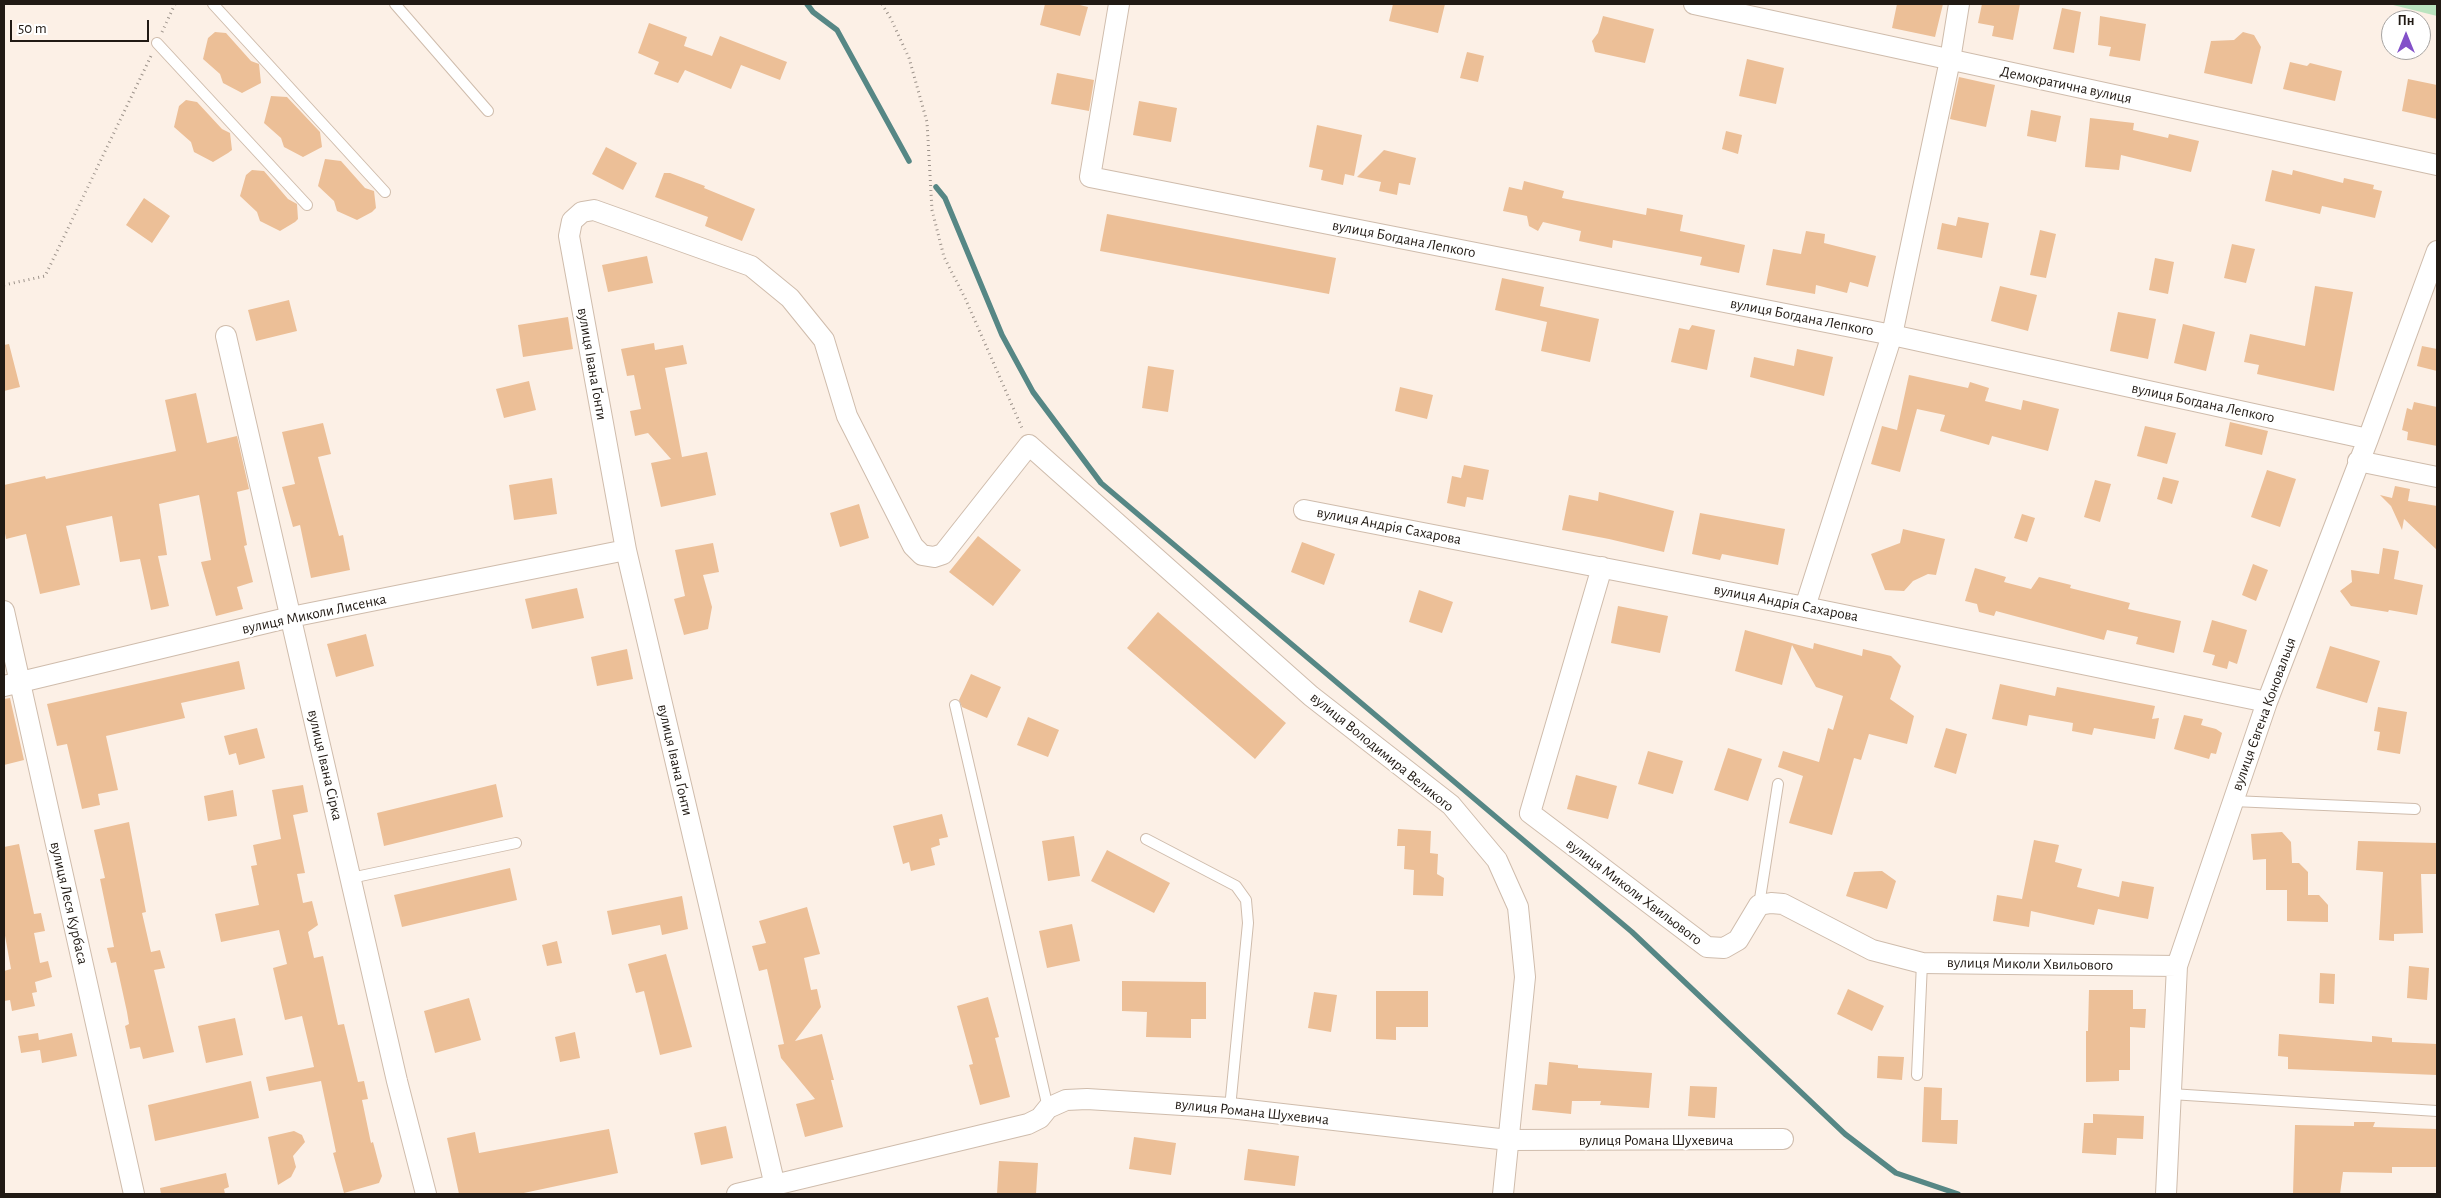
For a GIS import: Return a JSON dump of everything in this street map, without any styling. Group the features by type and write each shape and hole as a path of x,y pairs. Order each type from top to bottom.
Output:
{"street":[{"name":"вулиця Богдана Лепкого","path":"1119,4 1090,177 1892,335 2368,439"},
{"name":"Демократична вулиця","path":"1694,4 2437,165"},
{"name":"вулиця Богдана Лепкого","path":"1805,606 1892,335 1950,60 1959,4"},
{"name":"вулиця Івана Ґонти","path":"775,1186 626,550 569,236 572,221 582,212 594,210 751,266 790,298 824,340 847,416 913,546 922,555 934,557 944,554 1029,445"},
{"name":"вулиця Євгена Коновальця","path":"2166,1194 2177,966 2267,702 2368,439 2437,251"},
{"name":"вулиця Івана Сірка","path":"226,336 397,1081 426,1194"},
{"name":"вулиця Володимира Великого","path":"1029,445 1311,696 1451,805 1497,860 1518,907 1525,978 1503,1194"},
{"path":"2358,461 2437,477"},
{"name":"вулиця Андрія Сахарова","path":"1304,510 1805,606 2267,702"},
{"name":"вулиця Миколи Лисенка","path":"12,685 292,617 626,550"},
{"name":"вулиця Миколи Хвильового","path":"1602,567 1530,813 1707,947 1724,948 1738,940 1760,905 1784,904 1872,950 1922,963 2177,966"},
{"name":"вулиця Леся Курбаса","path":"4,611 12,685 134,1194"},
{"name":"вулиця Романа Шухевича","path":"737,1194 1028,1124 1040,1118 1048,1108 1066,1100 1087,1099 1230,1108 1508,1140 1784,1139"}],"lane":[{"path":"213,4 385,192"},
{"path":"395,4 488,111"},
{"path":"157,43 307,205"},
{"path":"956,705 1048,1108"},
{"path":"1760,905 1778,784"},
{"path":"2233,801 2416,809"},
{"path":"1146,839 1236,886 1246,900 1248,924 1230,1108"},
{"path":"351,878 516,843"},
{"path":"1917,1075 1922,963"},
{"path":"2171,1094 2437,1111"}],"path":[{"path":"4,285 45,276 175,4"},
{"path":"882,4 909,58 927,122 932,210 944,257 965,298 1029,445"}],"green space":[{"path":"2389,4 2437,4 2437,16 2431,14 2431,10 2413,10"}],"building":[{"path":"1045,4 1076,4 1088,7 1080,36 1040,25"},
{"path":"1393,4 1445,4 1438,33 1389,21"},
{"path":"1897,4 1943,4 1935,37 1892,28"},
{"path":"1982,4 2020,4 2013,40 1992,36 1994,26 1978,23"},
{"path":"2062,8 2081,12 2074,53 2053,49"},
{"path":"1603,16 1654,29 1645,63 1595,52 1592,41 1598,33"},
{"path":"2100,16 2146,24 2140,61 2109,56 2111,47 2098,45"},
{"path":"649,23 687,37 684,46 712,56 720,36 787,62 780,80 741,65 731,89 685,70 678,83 654,74 659,62 638,53"},
{"path":"215,32 226,33 251,61 259,64 261,83 242,93 223,83 220,74 203,59 208,38"},
{"path":"2243,32 2254,35 2261,47 2252,84 2204,73 2211,41 2234,40"},
{"path":"1467,52 1484,56 1478,82 1460,78"},
{"path":"1747,59 1784,68 1776,104 1739,96"},
{"path":"2290,62 2307,66 2310,63 2342,71 2335,101 2283,89"},
{"path":"1057,73 1094,80 1089,111 1051,104"},
{"path":"1959,77 1995,85 1986,127 1950,119"},
{"path":"2408,79 2437,85 2437,119 2402,111"},
{"path":"271,96 287,97 320,132 322,147 303,157 284,147 281,138 264,123"},
{"path":"186,100 197,102 222,129 230,133 232,150 213,162 194,152 191,142 174,127 179,106"},
{"path":"1139,101 1177,108 1171,142 1133,135"},
{"path":"2031,110 2061,116 2056,142 2027,136"},
{"path":"2090,118 2134,123 2133,130 2168,138 2169,134 2199,141 2191,172 2121,155 2119,170 2085,167"},
{"path":"1317,125 1362,135 1354,176 1345,174 1343,185 1321,180 1323,170 1309,167"},
{"path":"1726,131 1742,135 1738,154 1722,149"},
{"path":"606,147 637,163 623,190 592,174"},
{"path":"1384,150 1416,158 1410,185 1399,183 1397,195 1379,191 1381,182 1357,177"},
{"path":"325,159 341,161 365,188 374,191 376,208 372,212 357,220 337,211 334,201 318,186"},
{"path":"252,170 264,171 288,199 297,204 298,219 295,222 280,231 260,221 257,212 240,196 246,175"},
{"path":"2272,170 2292,175 2293,170 2343,183 2344,178 2374,185 2373,189 2382,191 2375,218 2322,206 2320,214 2265,201"},
{"path":"664,173 670,173 705,186 704,188 755,209 742,241 705,226 708,217 655,197"},
{"path":"1524,181 1564,191 1562,198 1646,215 1647,208 1683,215 1680,231 1745,245 1739,273 1700,265 1702,257 1613,240 1612,248 1579,241 1581,231 1543,222 1538,231 1529,226 1527,216 1503,211 1509,187 1522,190"},
{"path":"144,198 170,216 152,243 126,225"},
{"path":"1107,214 1336,258 1329,294 1100,251"},
{"path":"1958,217 1989,223 1982,258 1937,249 1942,223 1956,226"},
{"path":"2040,230 2056,234 2046,278 2030,275"},
{"path":"1806,231 1825,234 1824,243 1876,256 1868,287 1850,282 1847,293 1816,285 1815,294 1766,285 1773,249 1801,254"},
{"path":"2232,244 2255,249 2246,283 2224,278"},
{"path":"647,256 653,283 608,292 602,265"},
{"path":"2155,258 2174,262 2168,294 2149,290"},
{"path":"1502,278 1544,287 1540,306 1599,319 1590,362 1541,351 1547,322 1495,310"},
{"path":"2000,286 2037,295 2028,331 1991,321"},
{"path":"2315,286 2353,292 2334,391 2257,374 2259,365 2244,362 2250,334 2305,346"},
{"path":"289,300 297,331 256,341 248,310"},
{"path":"2118,312 2156,319 2148,359 2110,351"},
{"path":"568,317 573,349 523,357 518,325"},
{"path":"2183,324 2215,332 2206,371 2174,363"},
{"path":"1692,325 1715,330 1707,370 1671,362 1679,328 1689,330"},
{"path":"654,343 655,350 683,345 687,364 665,368 682,457 707,452 716,495 661,507 651,463 671,459 648,433 635,436 630,411 641,409 634,375 627,376 621,349"},
{"path":"9,344 20,387 4,391 4,345"},
{"path":"2422,346 2437,349 2437,371 2417,366"},
{"path":"1797,349 1833,357 1824,396 1750,377 1754,357 1794,366"},
{"path":"1148,366 1174,370 1168,412 1142,408"},
{"path":"1909,375 1968,388 1970,382 1989,388 1985,401 2021,410 2023,400 2059,409 2048,451 1992,436 1989,445 1940,431 1945,415 1917,409 1900,472 1871,464 1882,426 1897,430"},
{"path":"529,381 536,410 504,418 496,389"},
{"path":"1400,387 1433,395 1427,419 1395,411"},
{"path":"196,393 207,443 237,436 249,489 237,492 247,545 244,546 253,582 237,587 243,609 216,616 201,562 211,560 199,495 159,504 167,555 158,556 169,606 151,610 140,559 120,562 112,516 66,526 80,585 40,594 26,534 6,539 4,528 4,485 45,476 46,479 176,451 165,400"},
{"path":"2414,402 2437,407 2437,446 2407,440 2408,432 2402,430 2407,408 2412,410"},
{"path":"2230,422 2268,431 2262,455 2225,446"},
{"path":"323,423 331,454 318,457 339,536 343,535 350,570 311,578 300,525 293,527 282,487 295,484 282,432"},
{"path":"2145,426 2176,433 2167,464 2137,456"},
{"path":"1464,465 1489,470 1483,500 1467,497 1465,507 1447,503 1452,476 1461,478"},
{"path":"2267,470 2296,479 2280,527 2251,517"},
{"path":"2163,477 2179,481 2172,504 2157,499"},
{"path":"552,478 557,514 514,520 509,485"},
{"path":"2095,480 2111,484 2100,522 2084,517"},
{"path":"2395,486 2410,489 2408,501 2437,506 2437,550 2404,519 2402,530 2391,506 2380,495 2392,498"},
{"path":"1599,492 1674,511 1664,552 1562,530 1569,495 1598,501"},
{"path":"859,504 869,538 840,547 830,513"},
{"path":"1700,513 1785,529 1778,565 1722,554 1720,560 1692,554"},
{"path":"2022,514 2035,518 2027,542 2014,538"},
{"path":"1903,529 1945,539 1936,575 1928,574 1913,581 1904,591 1885,590 1871,554 1900,543"},
{"path":"978,536 1021,570 993,606 949,572"},
{"path":"1302,542 1335,554 1324,585 1291,572"},
{"path":"713,543 719,572 703,575 712,607 708,629 684,635 674,599 685,596 675,550"},
{"path":"2383,548 2399,551 2394,579 2423,585 2417,615 2351,606 2340,591 2352,582 2351,570 2379,574"},
{"path":"2253,564 2268,570 2256,601 2242,595"},
{"path":"1975,568 2006,577 2004,582 2031,589 2039,577 2071,585 2070,588 2130,603 2128,609 2181,621 2174,653 2136,644 2138,637 2107,630 2104,640 1996,611 1994,616 1979,612 1977,604 1965,601"},
{"path":"577,588 584,618 532,629 525,599"},
{"path":"1419,590 1453,602 1442,633 1409,622"},
{"path":"1618,606 1668,616 1660,653 1611,643"},
{"path":"1158,612 1286,723 1255,759 1127,648"},
{"path":"2212,620 2247,630 2237,664 2229,661 2227,669 2212,665 2215,655 2203,652"},
{"path":"1745,630 1813,649 1814,643 1862,656 1863,649 1891,656 1901,666 1890,699 1914,716 1907,744 1869,734 1861,760 1854,758 1832,835 1789,823 1803,776 1778,767 1783,751 1819,762 1828,728 1833,730 1843,696 1816,687 1792,645 1782,685 1735,671"},
{"path":"366,634 374,666 336,677 327,644"},
{"path":"2330,646 2380,661 2367,703 2316,688"},
{"path":"627,649 633,679 597,686 591,657"},
{"path":"239,661 245,689 181,703 185,718 106,736 118,790 98,794 100,805 82,809 67,744 57,746 47,704"},
{"path":"971,674 1001,687 987,718 962,707 959,700"},
{"path":"2000,684 2055,696 2057,687 2155,706 2152,719 2159,718 2155,739 2094,728 2092,735 2072,731 2073,723 2029,715 2027,726 1992,719"},
{"path":"10,698 24,760 4,765 4,699"},
{"path":"2378,707 2407,712 2400,754 2377,750 2380,732 2374,731"},
{"path":"2184,715 2203,719 2201,725 2216,729 2222,733 2216,754 2211,753 2209,759 2174,749"},
{"path":"1028,717 1059,730 1048,757 1017,745"},
{"path":"257,728 265,758 239,765 236,753 229,755 224,736"},
{"path":"1946,728 1967,734 1956,774 1934,767"},
{"path":"1728,748 1762,759 1748,801 1714,790"},
{"path":"1648,751 1683,761 1673,794 1638,784"},
{"path":"1576,775 1617,786 1608,819 1567,809"},
{"path":"496,784 503,817 384,846 377,813"},
{"path":"303,785 308,812 293,815 305,873 297,874 303,903 312,901 318,925 308,932 314,958 323,956 338,1025 344,1024 358,1082 364,1081 368,1099 362,1100 371,1143 373,1142 382,1176 379,1183 344,1193 333,1153 336,1152 321,1081 269,1091 266,1077 314,1067 302,1016 285,1020 273,968 287,964 279,930 221,942 215,914 259,905 251,866 257,865 253,845 281,839 272,790"},
{"path":"233,790 237,816 208,821 204,796"},
{"path":"942,814 948,837 939,839 940,845 931,848 935,865 911,871 909,862 903,864 893,826"},
{"path":"129,822 146,912 142,913 151,952 160,950 165,968 154,970 174,1052 143,1059 140,1047 130,1049 125,1026 129,1024 116,962 111,963 107,948 114,947 100,879 105,878 94,830"},
{"path":"1398,829 1431,831 1430,853 1438,854 1437,874 1444,878 1443,896 1413,895 1414,870 1404,869 1405,846 1397,846"},
{"path":"2282,832 2291,842 2292,863 2299,863 2308,872 2308,895 2319,895 2328,905 2328,922 2287,921 2287,890 2266,890 2266,859 2253,860 2251,834"},
{"path":"1074,836 1080,876 1048,881 1042,841"},
{"path":"2034,840 2059,845 2055,862 2082,869 2077,887 2119,897 2122,881 2154,887 2148,919 2098,909 2094,925 2031,911 2029,927 1993,921 1997,895 2022,899"},
{"path":"2358,841 2437,843 2437,874 2421,874 2423,933 2394,934 2394,941 2379,940 2383,872 2356,870"},
{"path":"19,844 34,914 41,913 45,931 34,933 40,963 48,961 52,977 35,982 37,992 32,993 35,1006 12,1011 10,1000 4,1001 4,971 11,969 4,930 4,847"},
{"path":"1107,850 1170,883 1154,913 1091,881"},
{"path":"510,868 517,900 402,927 394,895"},
{"path":"1882,871 1896,881 1887,909 1846,896 1854,872"},
{"path":"682,896 688,929 662,935 660,925 612,935 607,911"},
{"path":"807,907 820,954 804,958 811,990 817,989 821,1007 795,1041 822,1034 834,1080 831,1080 843,1127 805,1137 796,1104 815,1099 781,1058 778,1045 784,1044 767,969 759,971 752,946 766,943 759,921"},
{"path":"1072,924 1080,961 1047,968 1039,931"},
{"path":"557,941 562,963 547,966 542,945"},
{"path":"666,954 692,1047 660,1055 644,991 636,993 628,964"},
{"path":"2409,966 2429,968 2427,1000 2407,998"},
{"path":"2320,973 2335,974 2334,1004 2319,1003"},
{"path":"1122,981 1206,982 1206,1019 1191,1019 1191,1038 1146,1037 1147,1012 1122,1011"},
{"path":"1848,989 1884,1006 1872,1031 1837,1014"},
{"path":"2089,990 2133,990 2133,1009 2146,1009 2145,1028 2130,1027 2130,1070 2119,1070 2119,1081 2086,1082 2086,1031 2088,1031"},
{"path":"1376,991 1428,991 1428,1027 1396,1027 1396,1040 1376,1039"},
{"path":"1314,992 1337,995 1331,1032 1308,1028"},
{"path":"988,997 999,1037 995,1038 1010,1097 980,1105 969,1065 973,1064 957,1006"},
{"path":"469,998 481,1040 435,1053 424,1011"},
{"path":"235,1018 243,1055 206,1063 198,1026"},
{"path":"575,1032 580,1058 560,1062 555,1037"},
{"path":"38,1033 39,1040 72,1033 77,1056 42,1063 40,1050 21,1053 18,1036"},
{"path":"2279,1034 2372,1042 2372,1036 2392,1038 2392,1042 2437,1044 2437,1075 2288,1069 2288,1057 2278,1056"},
{"path":"1878,1056 1904,1057 1902,1080 1877,1078"},
{"path":"1549,1062 1578,1065 1578,1068 1652,1073 1649,1108 1600,1105 1601,1101 1572,1101 1571,1114 1532,1110 1535,1084 1547,1085"},
{"path":"251,1081 259,1118 155,1141 148,1105"},
{"path":"1690,1086 1717,1087 1715,1118 1688,1116"},
{"path":"1924,1087 1942,1088 1941,1120 1958,1120 1957,1144 1922,1142"},
{"path":"2093,1114 2144,1116 2143,1139 2117,1138 2116,1155 2082,1153 2084,1123 2093,1123"},
{"path":"2354,1122 2375,1122 2373,1127 2437,1129 2437,1167 2392,1167 2392,1173 2343,1172 2340,1194 2293,1194 2295,1125 2354,1126"},
{"path":"726,1126 733,1158 701,1165 694,1133"},
{"path":"609,1129 618,1173 519,1194 459,1194 447,1138 475,1132 479,1153"},
{"path":"294,1131 302,1135 305,1142 293,1156 296,1167 291,1177 278,1185 268,1137"},
{"path":"1134,1137 1176,1143 1171,1175 1129,1169"},
{"path":"1248,1149 1299,1156 1295,1186 1244,1180"},
{"path":"999,1161 1038,1163 1036,1194 997,1194"},
{"path":"226,1173 229,1187 224,1189 225,1194 161,1194 160,1188"}],"waterway":[{"path":"807,4 813,12 837,30 909,161"},
{"path":"936,187 945,198 1002,335 1033,392 1101,483 1632,932 1845,1134 1896,1173 1958,1194"}]}
